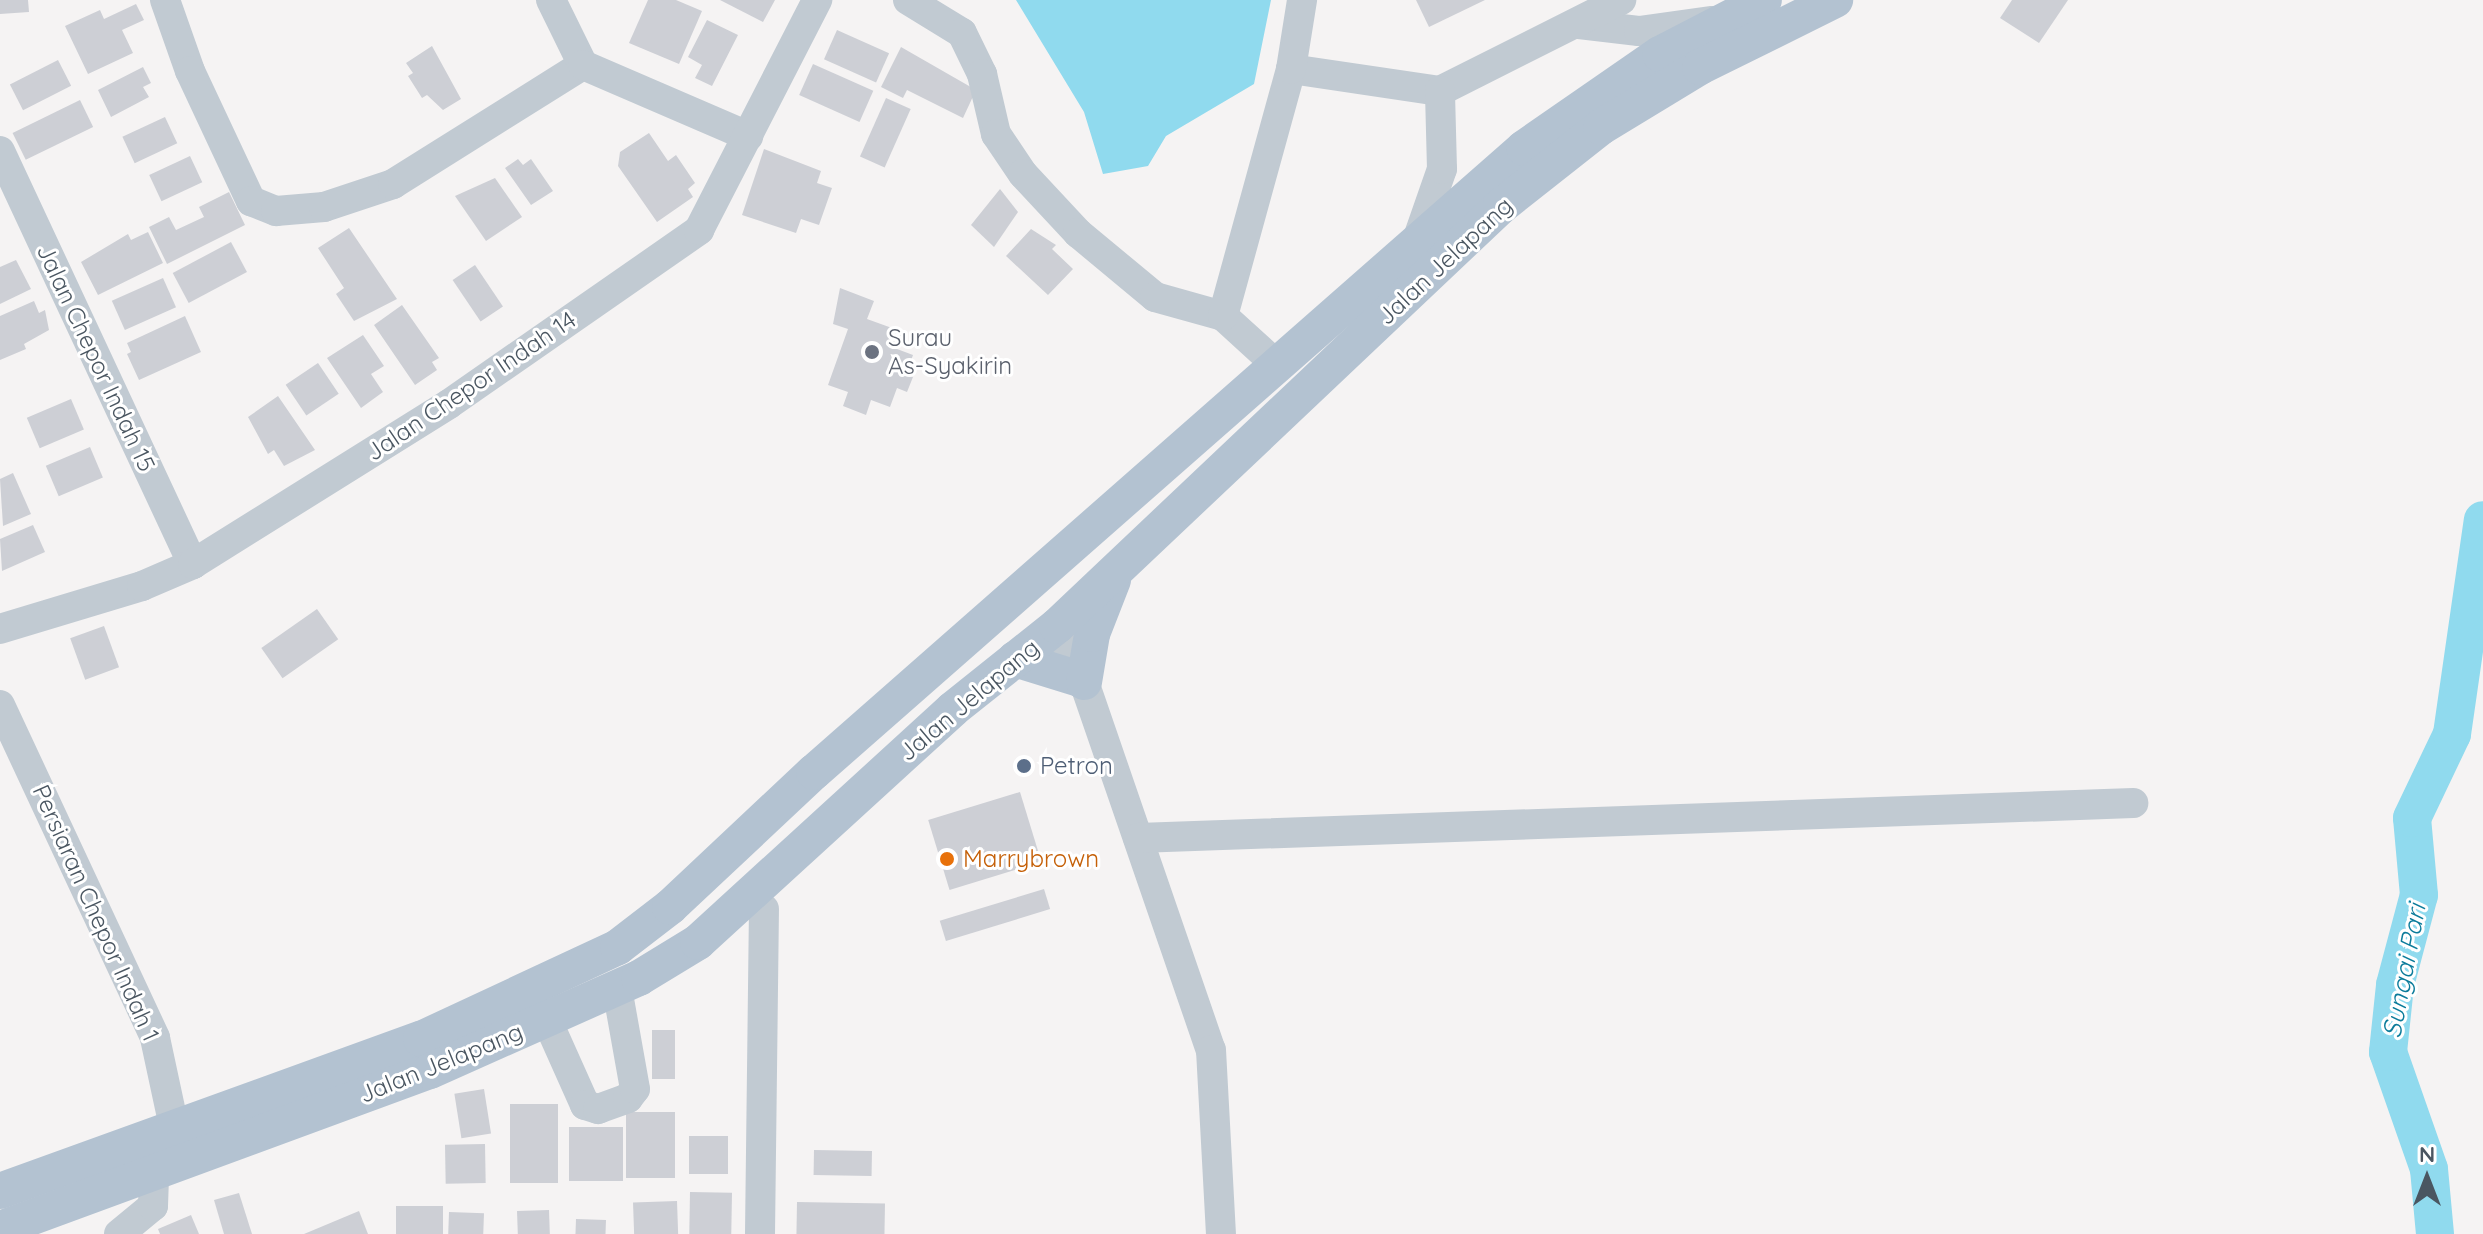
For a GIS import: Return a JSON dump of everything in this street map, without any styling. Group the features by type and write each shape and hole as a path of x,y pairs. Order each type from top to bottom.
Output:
{"main road":[{"name":"Jalan Jelapang","path":"0,1191 421,1039 618,947 670,907 814,772 814,743 884,680 940,663 1278,366 1419,235 1590,98 1722,20 1764,0"},
{"name":"Jalan Jelapang","path":"0,1229 154,1169 430,1071 617,988 698,942 810,839 1015,659 1057,626 1501,206 1576,147 1700,67 1835,0"},
{"path":"980,628 1057,626 1050,591 1063,557"},
{"path":"1015,659 1084,681 1092,634 1116,571"},
{"path":"698,942 764,909 806,867 810,839 806,813 784,802"}],"street":[{"path":"165,0 190,71 251,201 276,211 324,207 393,184 583,65"},
{"path":"551,0 583,65 748,136"},
{"name":"Jalan Chepor Indah 14","path":"0,629 142,586 193,564 449,404 699,230 817,0"},
{"path":"908,0 962,33 982,74 996,134 1059,213 1155,297 1223,316 1278,366"},
{"path":"1223,316 1291,69 1302,0"},
{"path":"1291,69 1440,91 1579,24 1612,2"},
{"path":"1579,24 1639,31 1722,20"},
{"path":"1419,235 1442,169 1440,91"},
{"name":"Jalan Chepor Indah 15","path":"0,151 193,564"},
{"path":"1057,626 1084,681 1211,1050 1221,1234"},
{"name":"Persiaran Chepor Indah 1","path":"0,705 155,1038 174,1127"},
{"path":"1138,838 2133,803"},
{"path":"760,1234 764,909"},
{"path":"547,1020 585,1105 598,1109 628,1098 635,1089 617,988"},
{"path":"119,1234 153,1206 154,1169"}],"water":[{"path":"1016,0 1271,0 1254,84 1166,136 1148,166 1103,174 1084,112"}],"building":[{"path":"0,0 28,0 29,12 0,14"},
{"path":"648,0 676,0 702,11 679,64 629,43"},
{"path":"720,0 775,0 763,22"},
{"path":"1416,0 1485,0 1429,27"},
{"path":"2012,0 2068,0 2039,43 2000,18"},
{"path":"136,4 144,20 122,30 133,53 88,74 65,26 100,10 104,19"},
{"path":"707,20 738,35 712,86 695,78 702,65 688,57"},
{"path":"837,30 889,53 876,82 824,59"},
{"path":"432,46 461,99 443,110 427,95 422,98 408,76 413,73 406,63"},
{"path":"901,47 976,90 963,118 907,90 903,98 881,87"},
{"path":"58,60 71,86 23,110 10,85"},
{"path":"813,64 873,91 859,122 799,95"},
{"path":"143,67 151,83 143,87 149,97 111,117 98,90"},
{"path":"886,98 911,109 885,167 860,156"},
{"path":"80,100 93,127 26,160 13,133"},
{"path":"165,117 177,143 135,163 122,137"},
{"path":"649,133 668,161 676,155 695,183 688,189 693,197 657,222 618,166 620,152"},
{"path":"764,149 821,171 817,183 832,188 819,225 801,219 796,233 742,215"},
{"path":"190,156 202,182 161,201 149,175"},
{"path":"518,159 523,165 531,159 553,191 531,205 505,168"},
{"path":"495,178 522,217 486,241 455,196"},
{"path":"1000,189 1018,212 994,247 971,225"},
{"path":"229,192 245,225 167,264 149,227 169,217 176,230 204,217 199,207"},
{"path":"349,228 397,299 354,321 336,294 344,288 318,248"},
{"path":"1031,229 1056,245 1052,249 1073,269 1048,295 1006,256"},
{"path":"148,232 163,263 98,295 81,262 128,234 131,240"},
{"path":"231,242 247,272 189,303 173,273"},
{"path":"16,260 31,289 0,304 0,267"},
{"path":"475,265 503,306 481,322 453,280"},
{"path":"163,278 176,307 125,330 112,301"},
{"name":"Surau As-Syakirin","path":"840,288 874,301 867,319 903,332 897,349 913,355 906,375 913,377 907,392 897,388 890,407 871,400 866,415 843,406 848,392 828,385 848,329 833,324"},
{"path":"34,301 39,313 45,310 49,330 24,344 26,349 0,360 0,316"},
{"path":"402,305 439,358 432,362 437,370 415,385 374,325"},
{"path":"185,316 201,352 139,380 127,354 131,352 127,343"},
{"path":"363,335 384,366 371,374 383,392 361,408 327,358"},
{"path":"318,363 339,394 306,415 286,385"},
{"path":"278,396 315,450 284,466 274,450 268,454 248,417"},
{"path":"71,399 84,429 40,448 27,418"},
{"path":"90,447 103,477 59,496 46,466"},
{"path":"13,473 31,514 3,526 0,479"},
{"path":"33,525 45,552 2,571 0,539"},
{"path":"317,609 338,639 283,678 261,648"},
{"path":"104,626 119,667 85,680 70,638"},
{"path":"1020,792 1041,862 950,890 928,820"},
{"path":"1044,889 1050,909 946,941 940,921"},
{"path":"652,1030 675,1030 675,1079 652,1079"},
{"path":"484,1089 491,1133 461,1138 454,1094"},
{"path":"510,1104 558,1104 558,1183 510,1183"},
{"path":"626,1112 675,1112 675,1178 626,1178"},
{"path":"569,1127 623,1127 623,1181 569,1181"},
{"path":"689,1136 728,1136 728,1174 689,1174"},
{"path":"485,1144 486,1183 446,1184 445,1145"},
{"path":"814,1150 872,1151 872,1176 814,1175"},
{"path":"690,1192 732,1193 731,1234 689,1234"},
{"path":"239,1193 252,1234 224,1234 214,1200"},
{"path":"677,1201 678,1234 634,1234 633,1203"},
{"path":"797,1202 885,1204 884,1234 796,1234"},
{"path":"396,1206 443,1206 443,1234 396,1234"},
{"path":"549,1210 550,1234 518,1234 517,1211"},
{"path":"359,1211 368,1234 304,1234"},
{"path":"449,1212 484,1213 483,1234 448,1234"},
{"path":"191,1215 199,1234 160,1234 158,1229"},
{"path":"576,1219 606,1220 605,1234 575,1234"}],"waterway":[{"name":"Sungai Pari","path":"2435,1234 2429,1169 2388,1052 2395,985 2419,895 2412,818 2452,734 2483,520"}],"place":[{"name":"Surau As-Syakirin","path":"872,352"},
{"name":"Petron","path":"1024,766"},
{"name":"Marrybrown","path":"947,859"}]}
